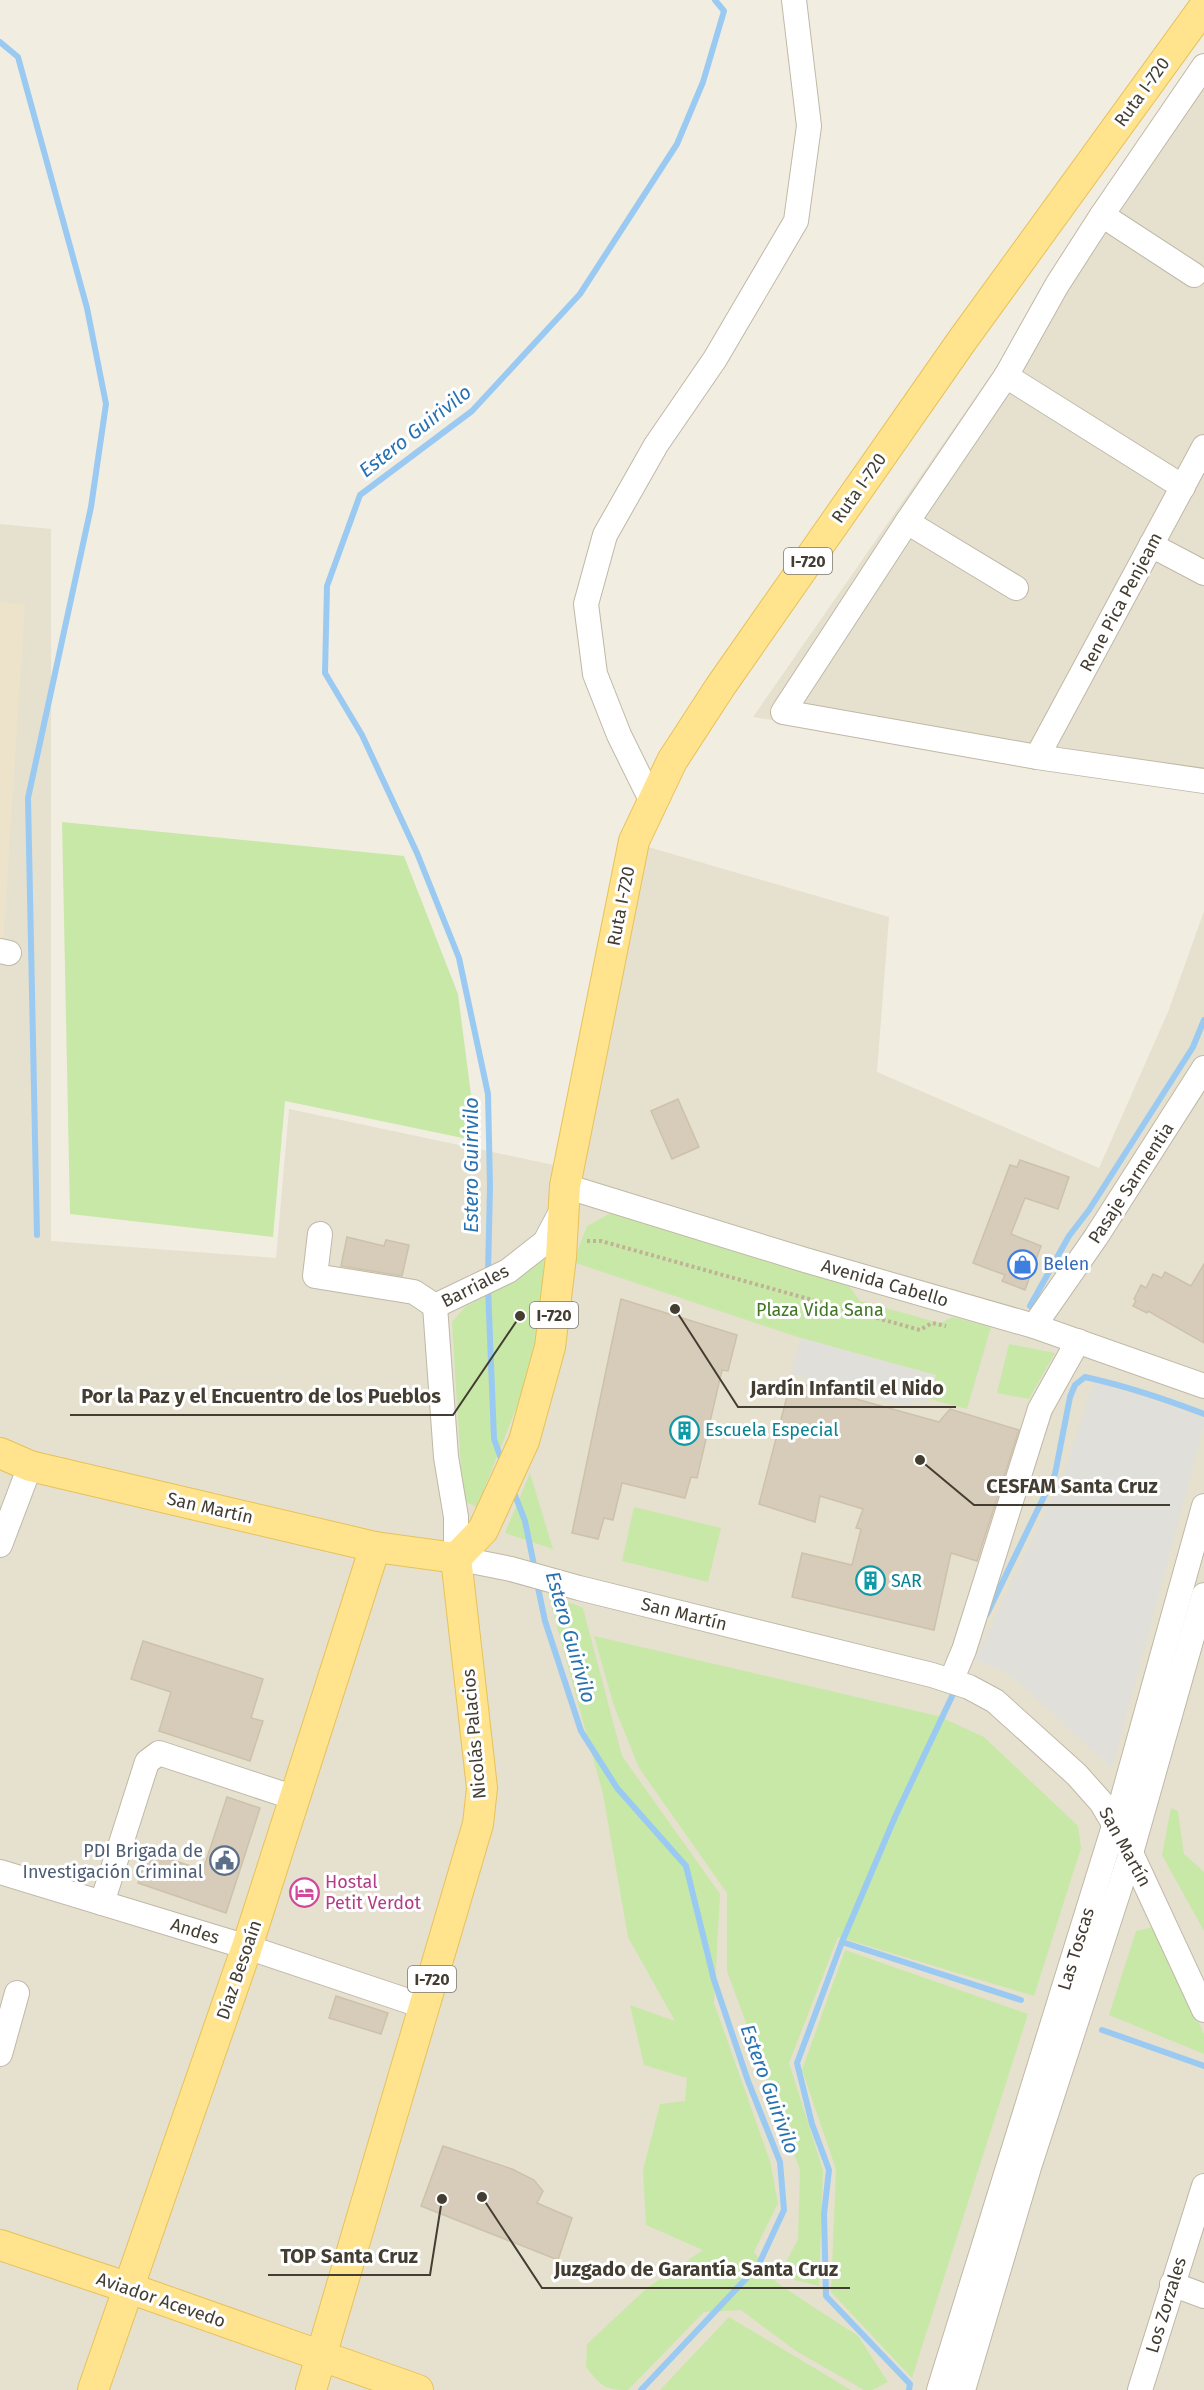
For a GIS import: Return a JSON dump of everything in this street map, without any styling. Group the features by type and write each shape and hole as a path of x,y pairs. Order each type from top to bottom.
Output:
{"main road":[{"name":"Ruta I-720","path":"563,1198 634,841 672,761 961,342 1204,7"},
{"name":"I-720","path":"456,1558 483,1530 524,1441 550,1347 561,1257 563,1198"},
{"name":"San Martín","path":"0,1454 30,1466 375,1546 456,1558"},
{"name":"Díaz Besoaín","path":"93,2390 247,1947 375,1546"},
{"name":"Nicolás Palacios","path":"312,2390 478,1824 482,1788 456,1558"},
{"name":"Aviador Acevedo","path":"0,2246 129,2288 418,2390"}],"street":[{"path":"652,802 619,735 596,674 586,604 605,535 656,446 715,359 796,221 809,126 794,0"},
{"path":"1204,66 1102,215 1058,285 1006,376 783,712 1037,757 1204,781"},
{"path":"1102,215 1194,275"},
{"path":"1006,376 1183,487"},
{"name":"Rene Pica Penjeam","path":"1037,757 1204,447"},
{"path":"907,522 1016,588"},
{"path":"1151,545 1204,573"},
{"name":"Pasaje Sarmentia","path":"1034,1326 1096,1237 1204,1068"},
{"name":"Barriales","path":"456,1558 456,1517 446,1457 435,1306 508,1271 545,1242 563,1198"},
{"name":"Avenida Cabello","path":"563,1198 805,1260 1034,1326 1204,1386"},
{"path":"320,1234 315,1276 414,1292 435,1306"},
{"path":"951,1681 964,1650 1040,1409 1078,1341"},
{"path":"0,1545 30,1466"},
{"name":"Las Toscas","path":"939,2390 1115,1824 1204,1506"},
{"name":"San Martín","path":"456,1558 511,1569 951,1681 982,1692 1077,1775 1101,1802 1131,1853 1204,2010"},
{"name":"Las Toscas","path":"963,2390 1029,2167 1131,1853 1204,1595"},
{"path":"102,1903 147,1762 159,1753 294,1798"},
{"name":"Andes","path":"0,1872 247,1947 423,2006"},
{"path":"0,2054 17,1993"},
{"name":"Los Zorzales","path":"1140,2390 1204,2186"},
{"path":"1172,2284 1204,2296"}],"path":[{"path":"561,1257 590,1239 920,1330 932,1323 955,1328"}],"shaded area":[{"path":"1204,59 1204,786 753,717 1102,215"},
{"path":"0,524 51,529 51,1241 276,1258 289,1109 582,1171 645,846 889,917 877,1072 1099,1168 1168,1012 1204,911 1204,2390 0,2390"},
{"path":"0,602 25,605 3,941 0,940"},
{"path":"801,1338 936,1376 928,1404 912,1400 909,1407 791,1374"},
{"path":"1093,1383 1142,1396 1204,1419 1112,1768 1009,1674 975,1659 1063,1475"}],"green space":[{"path":"62,822 404,856 458,994 477,1141 285,1101 273,1237 70,1214"},
{"name":"Plaza Vida Sana","path":"615,1211 849,1286 860,1301 940,1323 953,1317 991,1327 967,1409 930,1399 936,1375 801,1338 573,1262 587,1226"},
{"path":"544,1258 540,1348 477,1507 463,1501 452,1322 465,1307 509,1284 526,1265"},
{"path":"1009,1344 1055,1353 1029,1399 997,1393"},
{"path":"530,1473 553,1549 505,1533"},
{"path":"634,1507 721,1528 708,1582 622,1561"},
{"path":"548,1594 583,1608 622,1756 720,1894 714,2003 770,2161 778,2203 754,2252 777,2283 858,2336 888,2382 872,2390 864,2390 796,2351 741,2310 704,2312 628,2390 613,2389 603,2385 586,2367 587,2344 647,2288 703,2250 646,2225 643,2170 660,2104 685,2101 687,2078 644,2065 630,2005 675,2021 628,1937 603,1794"},
{"path":"594,1636 938,1716 984,1737 1078,1826 1081,1848 1034,1996 838,1937 789,2063 823,2170 819,2286 779,2276 798,2239 800,2170 727,1971 727,1893 639,1768 614,1706"},
{"path":"1171,1808 1178,1811 1184,1854 1204,1872 1204,1931 1162,1855"},
{"path":"1153,1927 1204,2034 1204,2054 1109,2015 1136,1931"},
{"path":"845,1950 1028,2014 912,2378 831,2292 836,2169 802,2070"},
{"path":"729,2317 851,2390 660,2390"}],"building":[{"path":"678,1099 699,1147 672,1159 651,1111"},
{"path":"1020,1160 1069,1177 1058,1209 1025,1198 1011,1234 1041,1246 1025,1290 1002,1281 1005,1275 973,1263 1010,1165 1017,1167"},
{"path":"347,1237 384,1246 386,1240 409,1245 402,1276 341,1266"},
{"path":"1204,1264 1204,1343 1148,1311 1147,1313 1133,1306 1141,1285 1146,1288 1153,1274 1162,1278 1165,1272 1191,1286"},
{"name":"Escuela Especial","path":"621,1299 737,1335 728,1371 722,1370 697,1478 691,1477 685,1498 622,1483 613,1520 604,1518 598,1539 572,1533"},
{"path":"791,1381 939,1422 950,1409 1019,1430 977,1561 951,1553 934,1630 792,1597 802,1553 852,1565 861,1529 856,1528 863,1509 820,1496 815,1522 759,1504"},
{"path":"143,1641 263,1679 251,1718 263,1721 250,1761 159,1731 171,1692 131,1679"},
{"name":"PDI Brigada de Investigación Criminal","path":"227,1797 260,1808 226,1913 138,1883 148,1852 203,1870"},
{"path":"336,1996 388,2013 381,2034 329,2018"},
{"path":"443,2146 512,2169 534,2180 543,2191 537,2203 572,2218 558,2260 421,2206"}],"waterway":[{"name":"Estero Guirivilo","path":"488,1274 490,1186 488,1094 459,958 417,853 362,735 325,673 327,586 360,495 472,411 580,294 677,144 703,82 724,11 715,0"},
{"path":"0,42 18,57 87,308 106,404 91,507 28,798 37,1235"},
{"path":"1030,1306 1069,1236 1089,1210 1193,1047 1204,1020"},
{"name":"Estero Guirivilo","path":"488,1287 494,1439 503,1464"},
{"path":"987,1614 1055,1474 1070,1397 1075,1385 1085,1377 1145,1393 1204,1414"},
{"name":"Estero Guirivilo","path":"513,1490 525,1521 535,1570"},
{"name":"Estero Guirivilo","path":"537,1583 545,1621 581,1731 617,1788 686,1866 714,1980 748,2081 780,2162 784,2210 758,2266 641,2390"},
{"path":"909,2390 910,2384 826,2296 824,2214 829,2170 812,2124 797,2063 842,1942 895,1817 955,1690"},
{"path":"842,1942 1021,2000"},
{"path":"1102,2030 1204,2066"}],"place":[{"name":"Belen","path":"1022,1264"},
{"name":"Jardín Infantil el Nido","path":"675,1309"},
{"name":"Por la Paz y el Encuentro de los Pueblos","path":"520,1316"},
{"name":"Escuela Especial","path":"684,1430"},
{"name":"CESFAM Santa Cruz","path":"920,1460"},
{"name":"SAR","path":"870,1581"},
{"name":"PDI Brigada de Investigación Criminal","path":"224,1861"},
{"name":"Hostal Petit Verdot","path":"304,1892"},
{"name":"Juzgado de Garantía Santa Cruz","path":"482,2197"},
{"name":"TOP Santa Cruz","path":"442,2199"}]}
